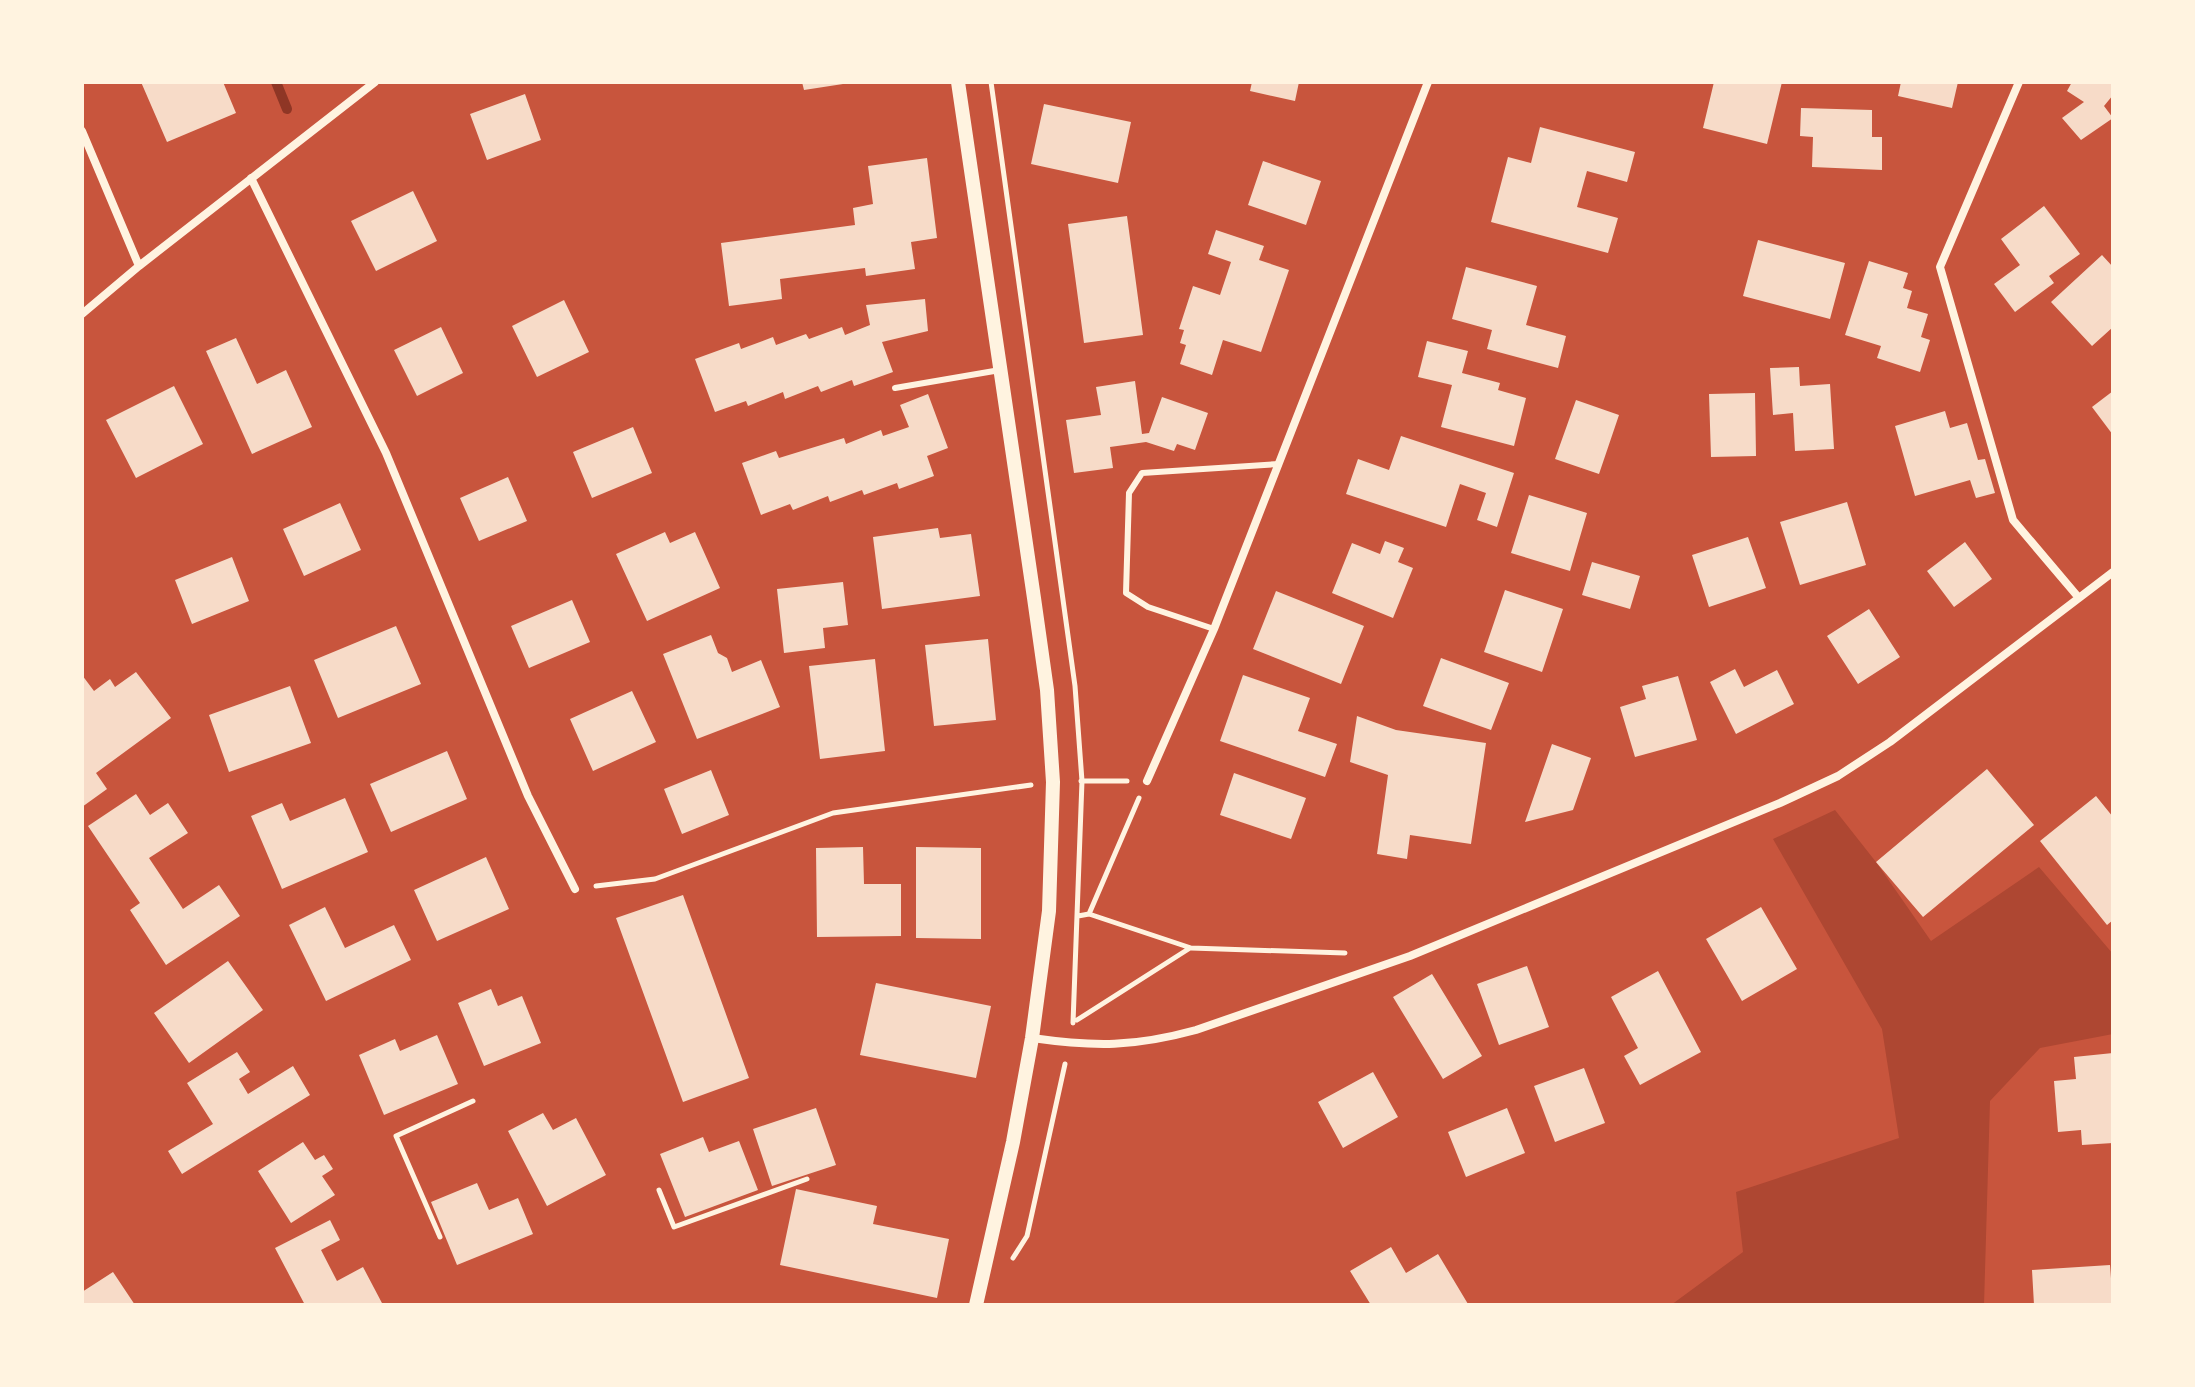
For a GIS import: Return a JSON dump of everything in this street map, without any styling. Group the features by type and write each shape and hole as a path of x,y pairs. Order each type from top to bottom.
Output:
{"street":[{"path":"82,314 375,82"},
{"path":"958,82 1047,690 1053,782 1049,911 1032,1038 1013,1142 976,1305"},
{"path":"1147,781 1214,629 1428,82"},
{"path":"2019,82 1940,267 2013,520 2079,598"},
{"path":"82,131 139,266"},
{"path":"251,178 386,453 528,796 575,889"},
{"path":"1032,1038 1123,1045 1164,1039 1410,956 1780,803 1838,776 1890,742 2113,572"}],"lane":[{"path":"895,388 1000,370"},
{"path":"1214,629 1148,607 1126,593 1129,493 1142,473 1280,463"}],"path":[{"path":"575,889 655,879 833,813 1053,782 1147,781 1089,914"},
{"path":"1011,1261 1027,1236 1074,1022 1079,916 1089,914 1191,948 1348,953"},
{"path":"1074,1022 1191,948"},
{"path":"440,1237 396,1136 473,1101"},
{"path":"659,1190 674,1227 807,1179"}],"shaded area":[{"path":"1835,810 1931,941 2039,867 2113,954 2113,1034 2040,1048 1990,1101 1984,1305 1671,1305 1743,1252 1736,1192 1899,1138 1882,1029 1773,839"}],"building":[{"path":"141,82 223,82 236,113 167,142"},
{"path":"802,82 843,82 843,84 804,90"},
{"path":"1252,82 1299,82 1295,101 1250,91"},
{"path":"1714,82 1782,82 1767,144 1703,128"},
{"path":"1901,82 1958,82 1952,108 1898,96"},
{"path":"2072,82 2113,82 2113,95 2104,106 2113,118 2081,140 2062,118 2084,102 2067,91"},
{"path":"525,94 541,140 487,160 470,114"},
{"path":"1044,104 1131,122 1118,183 1031,164"},
{"path":"1801,108 1872,110 1872,137 1882,137 1882,170 1812,167 1813,137 1800,136"},
{"path":"1540,127 1635,152 1627,182 1587,171 1577,207 1618,218 1608,253 1491,222 1508,157 1531,163"},
{"path":"927,158 937,238 911,242 915,269 866,276 865,268 780,279 782,299 729,306 721,243 855,225 853,208 873,204 868,166"},
{"path":"1263,161 1321,181 1306,225 1248,205"},
{"path":"413,191 437,241 376,271 351,221"},
{"path":"2044,206 2080,254 2049,276 2054,283 2015,312 1994,284 2020,265 2001,239"},
{"path":"1127,216 1143,335 1084,343 1068,224"},
{"path":"1216,230 1264,246 1259,260 1289,270 1261,352 1223,340 1212,375 1180,364 1186,345 1180,343 1184,330 1179,329 1193,286 1220,295 1231,262 1208,254"},
{"path":"1758,240 1845,263 1830,319 1743,296"},
{"path":"2102,255 2113,267 2113,327 2092,346 2051,302"},
{"path":"1869,261 1908,273 1903,288 1912,291 1907,308 1928,314 1921,337 1930,340 1920,372 1877,358 1881,346 1845,335"},
{"path":"1466,267 1537,286 1526,325 1566,336 1558,368 1487,349 1492,330 1452,319"},
{"path":"925,299 928,331 882,342 893,372 854,386 852,380 821,392 818,386 785,399 783,392 748,406 746,401 715,412 695,359 739,343 741,349 773,337 776,345 806,334 809,339 842,327 845,335 870,325 866,305"},
{"path":"564,300 589,352 537,377 512,326"},
{"path":"441,327 463,373 417,396 394,350"},
{"path":"236,338 257,384 286,370 312,427 252,454 206,351"},
{"path":"1427,341 1468,351 1462,373 1500,383 1498,390 1526,398 1514,446 1441,427 1452,385 1418,377"},
{"path":"1799,367 1800,386 1830,384 1834,449 1795,451 1793,413 1773,415 1770,368"},
{"path":"1135,381 1142,434 1149,433 1162,397 1208,413 1195,450 1177,444 1174,451 1146,442 1110,447 1113,468 1074,473 1066,420 1101,415 1096,387"},
{"path":"174,386 203,444 136,478 106,420"},
{"path":"2113,391 2113,435 2092,407"},
{"path":"1755,393 1756,456 1711,457 1709,394"},
{"path":"928,394 948,448 927,456 934,476 899,489 897,483 864,495 862,490 830,502 828,496 793,510 790,504 761,515 742,463 776,451 779,458 844,438 846,444 881,430 883,436 909,427 900,405"},
{"path":"1576,400 1619,415 1599,474 1555,459"},
{"path":"1945,411 1950,428 1967,423 1978,460 1985,459 1995,493 1976,498 1970,480 1915,496 1895,426"},
{"path":"633,427 652,473 592,498 573,452"},
{"path":"1401,436 1514,473 1497,527 1477,520 1486,493 1460,484 1446,527 1346,494 1358,459 1389,470"},
{"path":"508,477 527,521 479,541 460,498"},
{"path":"1529,495 1587,513 1570,571 1511,553"},
{"path":"1847,502 1866,565 1800,585 1780,522"},
{"path":"340,503 361,550 304,576 283,529"},
{"path":"938,528 940,538 971,534 980,596 882,609 873,537"},
{"path":"665,532 670,543 695,532 720,588 647,621 616,554"},
{"path":"1748,537 1766,588 1709,607 1692,555"},
{"path":"1385,541 1404,548 1398,562 1413,568 1393,618 1332,593 1352,543 1380,554"},
{"path":"1965,542 1992,579 1954,607 1927,571"},
{"path":"232,557 249,601 192,624 175,580"},
{"path":"1592,562 1640,576 1630,609 1582,595"},
{"path":"843,582 848,625 823,628 825,648 784,653 777,589"},
{"path":"1505,590 1563,609 1542,672 1484,652"},
{"path":"1276,591 1364,626 1341,684 1253,649"},
{"path":"572,600 590,642 529,668 511,626"},
{"path":"1869,609 1900,657 1858,684 1827,636"},
{"path":"396,626 421,684 338,718 314,660"},
{"path":"711,635 718,653 727,658 732,672 761,660 780,707 697,739 663,654"},
{"path":"988,639 996,720 934,726 925,645"},
{"path":"1441,658 1509,683 1491,730 1423,706"},
{"path":"875,659 885,751 820,759 809,666"},
{"path":"1735,669 1744,687 1777,670 1794,704 1736,734 1710,682"},
{"path":"136,672 171,718 96,773 107,789 82,807 82,675 94,691 110,679 115,687"},
{"path":"1243,675 1310,698 1298,731 1337,744 1325,777 1220,741"},
{"path":"1678,676 1697,740 1635,757 1620,707 1646,699 1642,686"},
{"path":"290,686 311,743 229,772 209,715"},
{"path":"632,691 656,742 593,771 570,719"},
{"path":"1357,716 1396,730 1486,743 1471,844 1410,835 1407,859 1377,854 1388,775 1350,762"},
{"path":"1552,744 1591,758 1573,810 1525,822"},
{"path":"447,751 467,799 391,832 370,784"},
{"path":"1987,769 2034,825 1923,917 1876,862"},
{"path":"711,770 729,815 682,834 664,789"},
{"path":"1234,773 1306,798 1291,839 1220,815"},
{"path":"136,794 150,815 168,803 188,833 149,858 183,909 219,885 240,916 166,965 130,910 140,903 88,826"},
{"path":"2096,796 2113,817 2113,920 2107,925 2040,841"},
{"path":"345,798 368,852 282,889 251,816 282,803 290,821"},
{"path":"863,847 864,884 901,884 901,936 817,937 816,848"},
{"path":"916,847 981,848 981,939 916,938"},
{"path":"486,857 509,909 437,941 414,890"},
{"path":"683,895 749,1078 683,1102 616,918"},
{"path":"325,907 345,948 394,925 411,960 326,1001 289,925"},
{"path":"1761,907 1797,969 1742,1001 1706,939"},
{"path":"228,961 263,1010 189,1063 154,1013"},
{"path":"1527,966 1549,1027 1499,1045 1477,984"},
{"path":"1658,971 1701,1052 1640,1085 1624,1056 1638,1048 1611,997"},
{"path":"1432,974 1482,1056 1443,1079 1393,997"},
{"path":"876,983 991,1006 976,1078 860,1055"},
{"path":"491,989 498,1006 522,996 541,1043 484,1066 458,1003"},
{"path":"437,1035 458,1084 384,1115 359,1055 395,1039 400,1051"},
{"path":"237,1052 250,1072 239,1079 248,1094 293,1066 310,1095 182,1174 168,1151 213,1124 187,1083"},
{"path":"2113,1053 2113,1143 2082,1145 2081,1130 2058,1132 2054,1081 2076,1079 2074,1057"},
{"path":"1584,1068 1605,1123 1555,1142 1534,1086"},
{"path":"1373,1072 1398,1117 1343,1148 1318,1102"},
{"path":"816,1108 836,1165 772,1186 753,1129"},
{"path":"1507,1108 1525,1153 1466,1177 1448,1132"},
{"path":"543,1113 553,1130 576,1118 606,1175 547,1206 508,1131"},
{"path":"703,1137 709,1152 739,1141 758,1190 685,1217 660,1154"},
{"path":"303,1142 315,1160 324,1155 333,1169 322,1176 335,1195 291,1223 258,1171"},
{"path":"477,1183 489,1210 518,1198 533,1234 457,1265 431,1202"},
{"path":"796,1189 877,1206 873,1224 949,1239 937,1298 780,1265"},
{"path":"330,1220 340,1240 321,1250 337,1281 363,1267 383,1305 305,1305 275,1248"},
{"path":"1391,1247 1406,1273 1438,1254 1468,1304 1371,1305 1350,1271"},
{"path":"2110,1265 2113,1305 2034,1305 2032,1270"},
{"path":"113,1272 135,1305 82,1305 82,1292"}],"waterway":[{"path":"276,82 287,109"}]}
